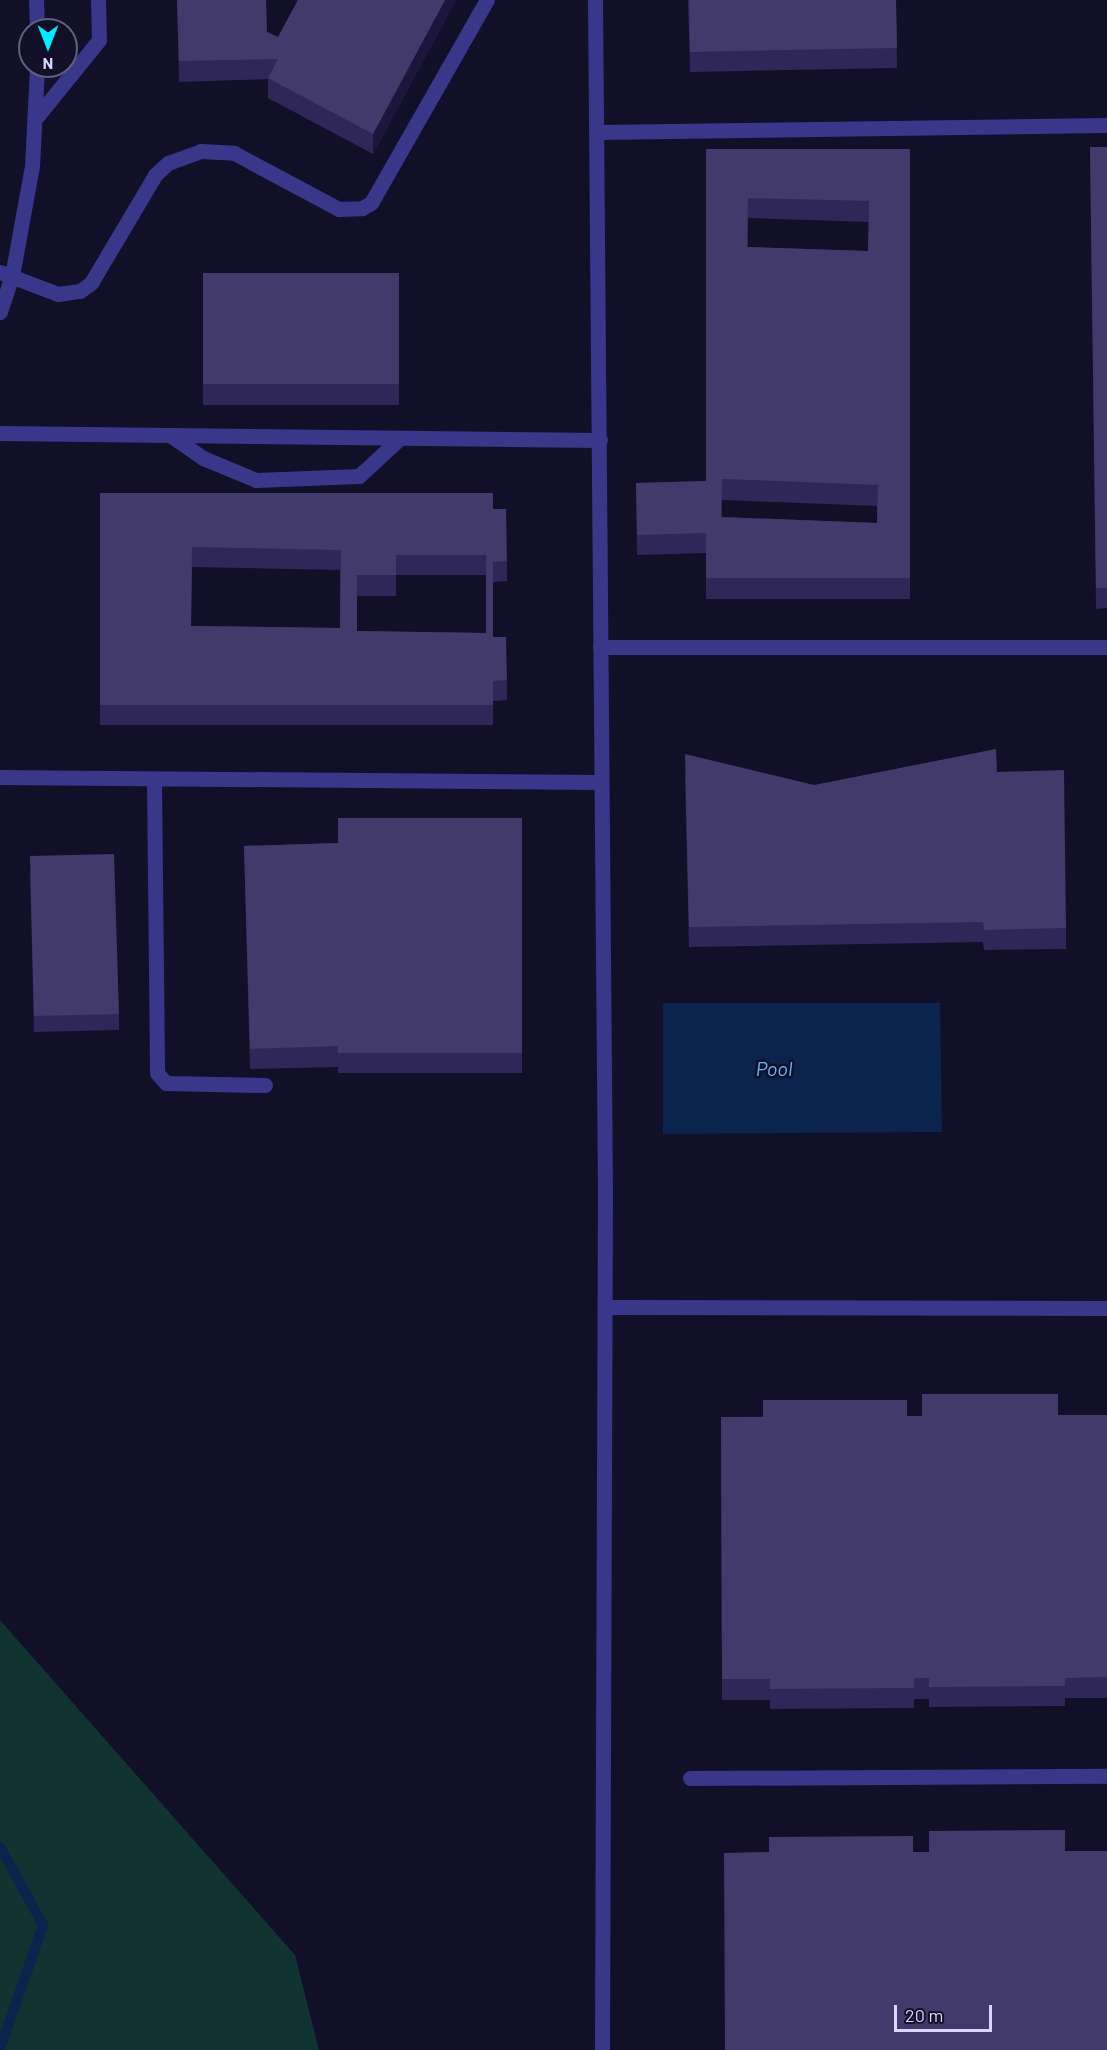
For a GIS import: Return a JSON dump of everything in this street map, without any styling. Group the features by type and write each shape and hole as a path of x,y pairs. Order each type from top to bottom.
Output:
{"lane":[{"path":"36,0 37,18"},
{"path":"35,119 99,40 98,0"},
{"path":"6,274 58,294 80,291 91,283 155,175 168,163 201,151 234,153 339,209 362,208 371,203 487,0"},
{"path":"594,0 600,440 605,1307 602,2050"},
{"path":"0,312 6,274 32,166 37,78"},
{"path":"597,132 1107,125"},
{"path":"0,432 600,440"},
{"path":"170,435 203,458 256,480 359,476 400,438"},
{"path":"600,647 1107,647"},
{"path":"0,777 601,782"},
{"path":"154,780 157,1073 166,1083 265,1085"},
{"path":"605,1307 1107,1308"},
{"path":"690,1778 1107,1776"}],"green space":[{"path":"0,1620 295,1955 319,2050 0,2050"}],"water":[{"name":"Pool","path":"663,1003 940,1003 942,1132 663,1134"}],"building":[{"path":"177,0 266,0 267,32 278,37 298,0 445,0 373,134 268,78 278,59 179,61"},
{"path":"689,0 896,0 897,48 690,52"},
{"path":"1090,147 1107,147 1107,588 1096,588"},
{"path":"706,149 910,149 910,578 706,578 706,533 637,535 636,483 706,481","holes":["748,198 869,201 868,251 747,247","722,479 878,485 877,523 721,517"]},
{"path":"203,273 399,273 399,384 203,384"},
{"path":"100,493 493,493 493,509 506,509 507,561 493,562 493,637 506,637 507,680 493,681 493,705 100,705","holes":["192,547 341,550 340,628 191,626","396,555 486,555 486,633 357,631 357,575 396,575"]},
{"path":"996,749 997,772 1064,770 1066,928 984,930 983,922 689,927 685,754 814,785"},
{"path":"338,818 522,818 522,1053 338,1053 338,1046 250,1049 244,846 338,843"},
{"path":"114,854 119,1014 34,1016 30,856"},
{"path":"922,1394 1058,1394 1058,1415 1107,1415 1107,1677 1065,1678 1065,1686 929,1687 929,1678 914,1678 914,1688 770,1689 770,1679 722,1679 721,1417 763,1417 763,1400 907,1400 907,1416 922,1416"},
{"path":"1065,1830 1065,1851 1107,1851 1107,2050 725,2050 724,1853 769,1852 769,1837 913,1836 913,1852 929,1852 929,1831"}],"waterway":[{"path":"0,1847 43,1925 0,2049"}]}
